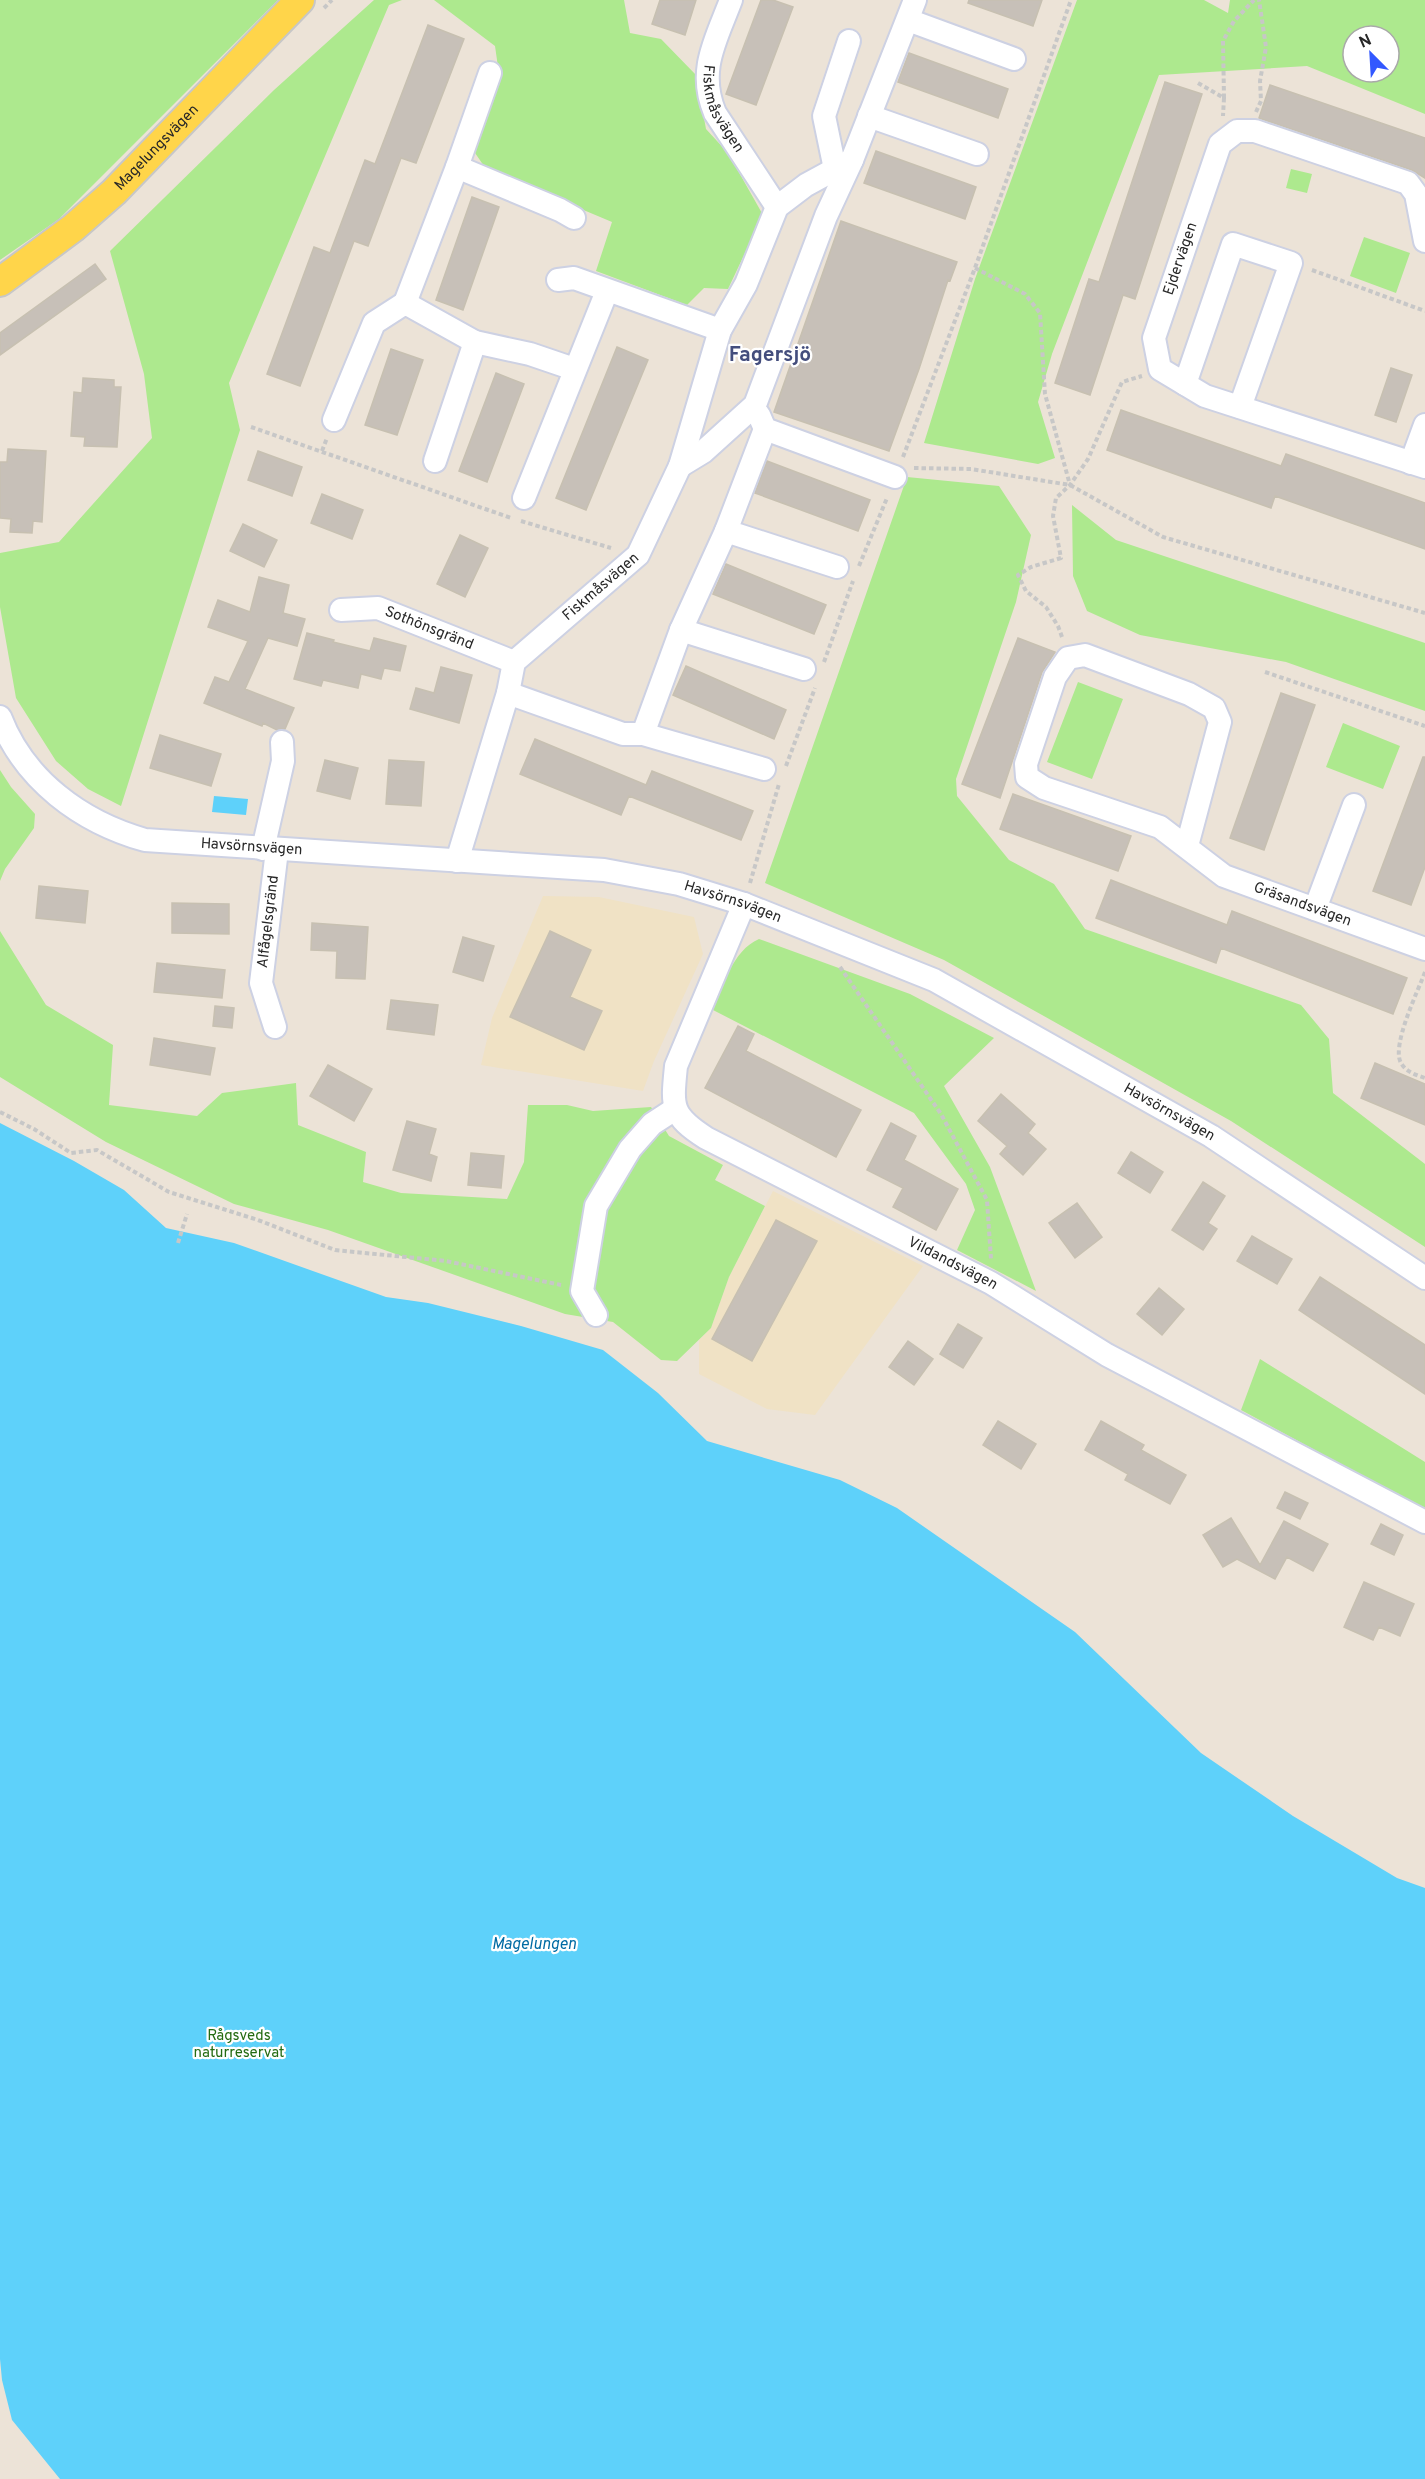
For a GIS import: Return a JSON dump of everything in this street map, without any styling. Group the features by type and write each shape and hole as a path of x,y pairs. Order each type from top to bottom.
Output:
{"main road":[{"name":"Magelungsvägen","path":"0,282 73,228 114,192 300,0"}],"street":[{"name":"Fiskmåsvägen","path":"514,662 638,555 680,466 720,330 746,284 777,207 715,113 708,98 706,80 708,62 731,0"},
{"path":"680,466 703,452 755,405 844,164 869,116 912,10 1014,59"},
{"path":"844,164 824,116 849,41"},
{"path":"334,420 374,323 405,303 458,167 490,73"},
{"path":"869,116 977,154"},
{"path":"1243,131 1255,131 1408,183 1416,194 1425,241"},
{"name":"Ejdervägen","path":"1160,369 1154,338 1220,144 1243,131"},
{"path":"777,207 806,185 844,164"},
{"path":"458,167 574,218"},
{"path":"1185,384 1233,244 1291,263 1240,407"},
{"path":"558,280 574,278 720,330"},
{"path":"524,498 607,291"},
{"path":"405,303 475,342 530,354 574,369"},
{"path":"435,461 475,342"},
{"path":"1160,369 1205,396 1418,465 1425,425"},
{"path":"643,734 681,630 726,531 765,429 755,405"},
{"path":"765,429 897,472"},
{"path":"726,531 837,567"},
{"name":"Sothönsgränd","path":"341,610 378,608 514,662"},
{"path":"681,630 814,673"},
{"path":"1068,658 1085,655 1188,694 1214,708 1220,722 1187,846"},
{"name":"Gräsandsvägen","path":"1068,658 1056,677 1026,764 1027,777 1044,788 1160,827 1224,876 1425,949"},
{"path":"457,861 508,693 514,662"},
{"path":"508,693 623,734 643,734 764,770"},
{"name":"Havsörnsvägen","path":"0,717 9,740 27,765 72,808 117,832 145,840 604,870 679,884 744,904 934,980 1211,1136 1425,1278"},
{"name":"Alfågelsgränd","path":"275,1027 261,983 270,849 283,761 282,742"},
{"path":"1315,909 1354,805"},
{"path":"596,1316 582,1291 596,1206 630,1149 652,1124 675,1109 676,1066 744,904"},
{"name":"Vildandsvägen","path":"675,1109 685,1125 706,1138 991,1283 1107,1355 1425,1522"}],"path":[{"path":"744,904 814,673 897,472 975,268 1071,0"},
{"path":"1254,0 1234,21 1223,41 1223,124 1243,131 1261,101 1260,81 1266,47 1259,0"},
{"path":"1198,83 1224,98"},
{"path":"1291,263 1425,311"},
{"path":"975,268 1025,294 1040,313 1045,394 1070,486"},
{"path":"1068,658 1058,626 1046,607 1026,591 1018,575 1031,567 1061,558 1053,516 1056,498 1070,486 1088,459 1122,382 1160,369"},
{"path":"251,427 590,544"},
{"path":"897,472 971,469 1070,486 1163,537 1425,613"},
{"path":"1265,672 1425,726"},
{"path":"816,933 941,1114 987,1200 992,1260"},
{"path":"1425,972 1398,1046 1401,1063 1408,1071 1425,1078"},
{"path":"0,1112 71,1153 97,1150 169,1192 258,1220 335,1250 446,1261 582,1291"},
{"path":"178,1244 187,1214"}],"shaded area":[{"path":"543,896 599,897 694,917 703,954 654,1061 643,1091 481,1065 492,1018"},
{"path":"773,1191 923,1266 815,1415 767,1409 699,1374 699,1340 711,1328 729,1277"}],"green space":[{"path":"0,0 278,0 59,219 0,260"},
{"path":"374,0 402,0 389,5 229,383 240,430 121,806 88,789 56,761 16,698 0,607 0,553 59,542 152,438 144,374 110,251 274,90"},
{"path":"434,0 624,0 630,33 661,39 696,75 706,129 728,153 763,215 728,289 704,288 687,305 596,271 612,222 486,169 473,150 498,67 495,46"},
{"path":"1077,0 1204,0 1228,13 1230,0 1425,0 1425,114 1351,84 1401,84 1401,24 1341,24 1341,80 1307,66 1159,75 1052,354 1038,402 1055,458 1038,464 924,443 975,279"},
{"path":"1291,169 1312,174 1307,193 1286,188"},
{"path":"1364,237 1410,253 1396,293 1350,276"},
{"path":"907,477 999,486 1031,535 1016,602 956,779 957,796 1009,860 1054,884 1085,929 1301,1005 1329,1039 1333,1093 1425,1164 1425,1247 1231,1121 944,960 765,883"},
{"path":"1072,505 1116,540 1425,643 1425,711 1286,662 1140,635 1087,611 1073,576"},
{"path":"1078,682 1123,699 1092,779 1047,762"},
{"path":"1343,723 1400,746 1383,789 1326,767"},
{"path":"0,770 11,787 35,814 34,828 5,869 0,881"},
{"path":"0,931 46,1005 113,1045 109,1105 197,1116 222,1093 296,1083 298,1125 366,1152 363,1182 401,1193 507,1199 524,1162 528,1105 567,1105 593,1111 651,1107 669,1136 723,1165 715,1180 765,1206 729,1277 711,1328 677,1361 661,1360 613,1322 565,1314 328,1230 234,1204 106,1142 0,1077"},
{"path":"759,939 910,994 994,1038 944,1086 990,1167 1036,1291 957,1250 975,1210 966,1184 914,1113 713,1010 735,960 750,944"},
{"path":"1260,1359 1425,1462 1425,1510 1241,1410"}],"water":[{"path":"214,796 248,799 246,815 212,812"},
{"name":"Magelungen","path":"0,1123 124,1190 166,1228 234,1243 386,1297 428,1303 521,1326 603,1350 658,1393 707,1441 840,1480 897,1508 1075,1632 1201,1753 1293,1816 1397,1878 1425,1888 1425,2479 60,2479 12,2420 2,2380 0,2359"}],"building":[{"path":"660,0 696,0 685,35 652,24"},
{"path":"761,0 773,0 793,7 756,105 726,94"},
{"path":"969,0 1042,0 1033,26 968,3"},
{"path":"428,25 464,39 416,163 401,158 368,246 354,241 300,386 267,374 314,247 330,253 365,160 375,164"},
{"path":"909,53 1008,89 998,118 898,82"},
{"path":"1165,82 1202,94 1135,299 1123,295 1090,395 1055,383 1089,279 1099,282"},
{"path":"1270,85 1425,138 1425,178 1412,170 1259,118"},
{"path":"876,151 976,187 965,219 864,183"},
{"path":"472,197 499,207 463,310 436,300"},
{"path":"841,221 957,262 950,281 948,280 889,451 774,412"},
{"path":"95,264 106,279 0,355 0,333"},
{"path":"617,347 648,360 586,510 556,498"},
{"path":"391,349 423,360 397,435 365,425"},
{"path":"1391,368 1412,375 1396,422 1375,415"},
{"path":"496,373 524,384 487,482 459,471"},
{"path":"83,378 114,380 114,387 121,387 117,447 84,446 85,437 71,436 74,392 82,393"},
{"path":"1121,410 1281,466 1286,454 1425,503 1425,549 1275,496 1271,508 1107,450"},
{"path":"8,449 46,451 42,522 33,521 32,533 10,532 11,519 0,518 0,462 7,462"},
{"path":"258,451 302,467 292,496 248,480"},
{"path":"767,461 870,500 858,531 755,493"},
{"path":"322,494 363,510 352,539 311,523"},
{"path":"243,524 277,540 264,567 230,551"},
{"path":"460,535 488,548 465,597 437,584"},
{"path":"726,564 826,605 814,634 713,594"},
{"path":"259,577 289,585 283,613 305,619 297,646 268,638 245,689 294,708 285,729 277,730 263,723 262,726 204,703 215,677 229,682 248,641 208,627 218,600 250,612"},
{"path":"307,633 370,651 374,638 406,646 400,671 384,668 381,679 361,674 358,688 323,680 321,686 294,679"},
{"path":"1018,638 1055,652 1042,672 1000,798 962,784"},
{"path":"686,666 786,710 774,739 673,695"},
{"path":"441,667 472,675 459,723 410,709 416,688 434,693"},
{"path":"1281,693 1315,705 1264,850 1230,838"},
{"path":"160,735 221,754 211,786 150,768"},
{"path":"535,739 646,785 652,771 753,811 741,840 629,796 621,815 520,774"},
{"path":"1423,757 1425,757 1425,867 1411,905 1373,891"},
{"path":"325,760 358,768 350,799 317,791"},
{"path":"389,760 424,762 421,806 386,804"},
{"path":"1013,794 1131,836 1118,871 1000,829"},
{"path":"1111,880 1227,925 1232,911 1407,978 1393,1014 1221,948 1216,963 1096,918"},
{"path":"39,886 88,891 85,923 36,918"},
{"path":"172,903 229,904 229,934 172,933"},
{"path":"312,923 368,927 365,979 336,978 337,951 311,950"},
{"path":"550,931 591,950 570,997 602,1011 584,1050 510,1017"},
{"path":"463,937 494,946 483,981 453,972"},
{"path":"157,963 225,970 222,998 154,992"},
{"path":"391,1000 438,1005 434,1035 387,1029"},
{"path":"215,1006 234,1008 232,1028 213,1026"},
{"path":"738,1026 754,1034 746,1051 861,1110 836,1157 705,1088"},
{"path":"154,1038 215,1048 210,1075 150,1065"},
{"path":"1375,1063 1425,1084 1425,1125 1361,1098"},
{"path":"328,1065 372,1089 354,1121 310,1096"},
{"path":"1001,1094 1035,1124 1028,1133 1046,1149 1023,1175 1000,1154 1007,1146 978,1121"},
{"path":"407,1121 436,1129 429,1154 437,1157 431,1181 393,1170"},
{"path":"891,1123 916,1136 904,1160 958,1189 936,1230 893,1207 903,1188 867,1170"},
{"path":"1131,1152 1163,1172 1150,1193 1118,1173"},
{"path":"471,1153 504,1156 501,1188 468,1185"},
{"path":"1203,1182 1225,1196 1208,1223 1217,1229 1203,1250 1172,1230"},
{"path":"1077,1203 1102,1237 1075,1258 1049,1223"},
{"path":"776,1220 817,1241 752,1361 712,1339"},
{"path":"1252,1236 1292,1259 1277,1284 1237,1261"},
{"path":"1320,1277 1425,1345 1425,1394 1299,1310"},
{"path":"1159,1288 1184,1309 1162,1335 1137,1314"},
{"path":"958,1324 982,1338 963,1368 940,1354"},
{"path":"908,1341 933,1359 914,1385 889,1367"},
{"path":"998,1421 1036,1444 1021,1469 983,1445"},
{"path":"1101,1421 1144,1445 1141,1450 1186,1475 1170,1504 1125,1480 1128,1474 1085,1450"},
{"path":"1285,1492 1308,1503 1300,1519 1277,1508"},
{"path":"1231,1518 1260,1565 1284,1521 1328,1544 1313,1571 1287,1557 1275,1579 1237,1559 1223,1567 1203,1535"},
{"path":"1381,1524 1403,1535 1394,1555 1371,1544"},
{"path":"1364,1582 1414,1604 1400,1636 1379,1627 1373,1640 1344,1627"}],"district":[{"name":"Fagersjö","path":"770,355"}],"park label":[{"name":"Rågsveds naturreservat","path":"239,2044"}]}
